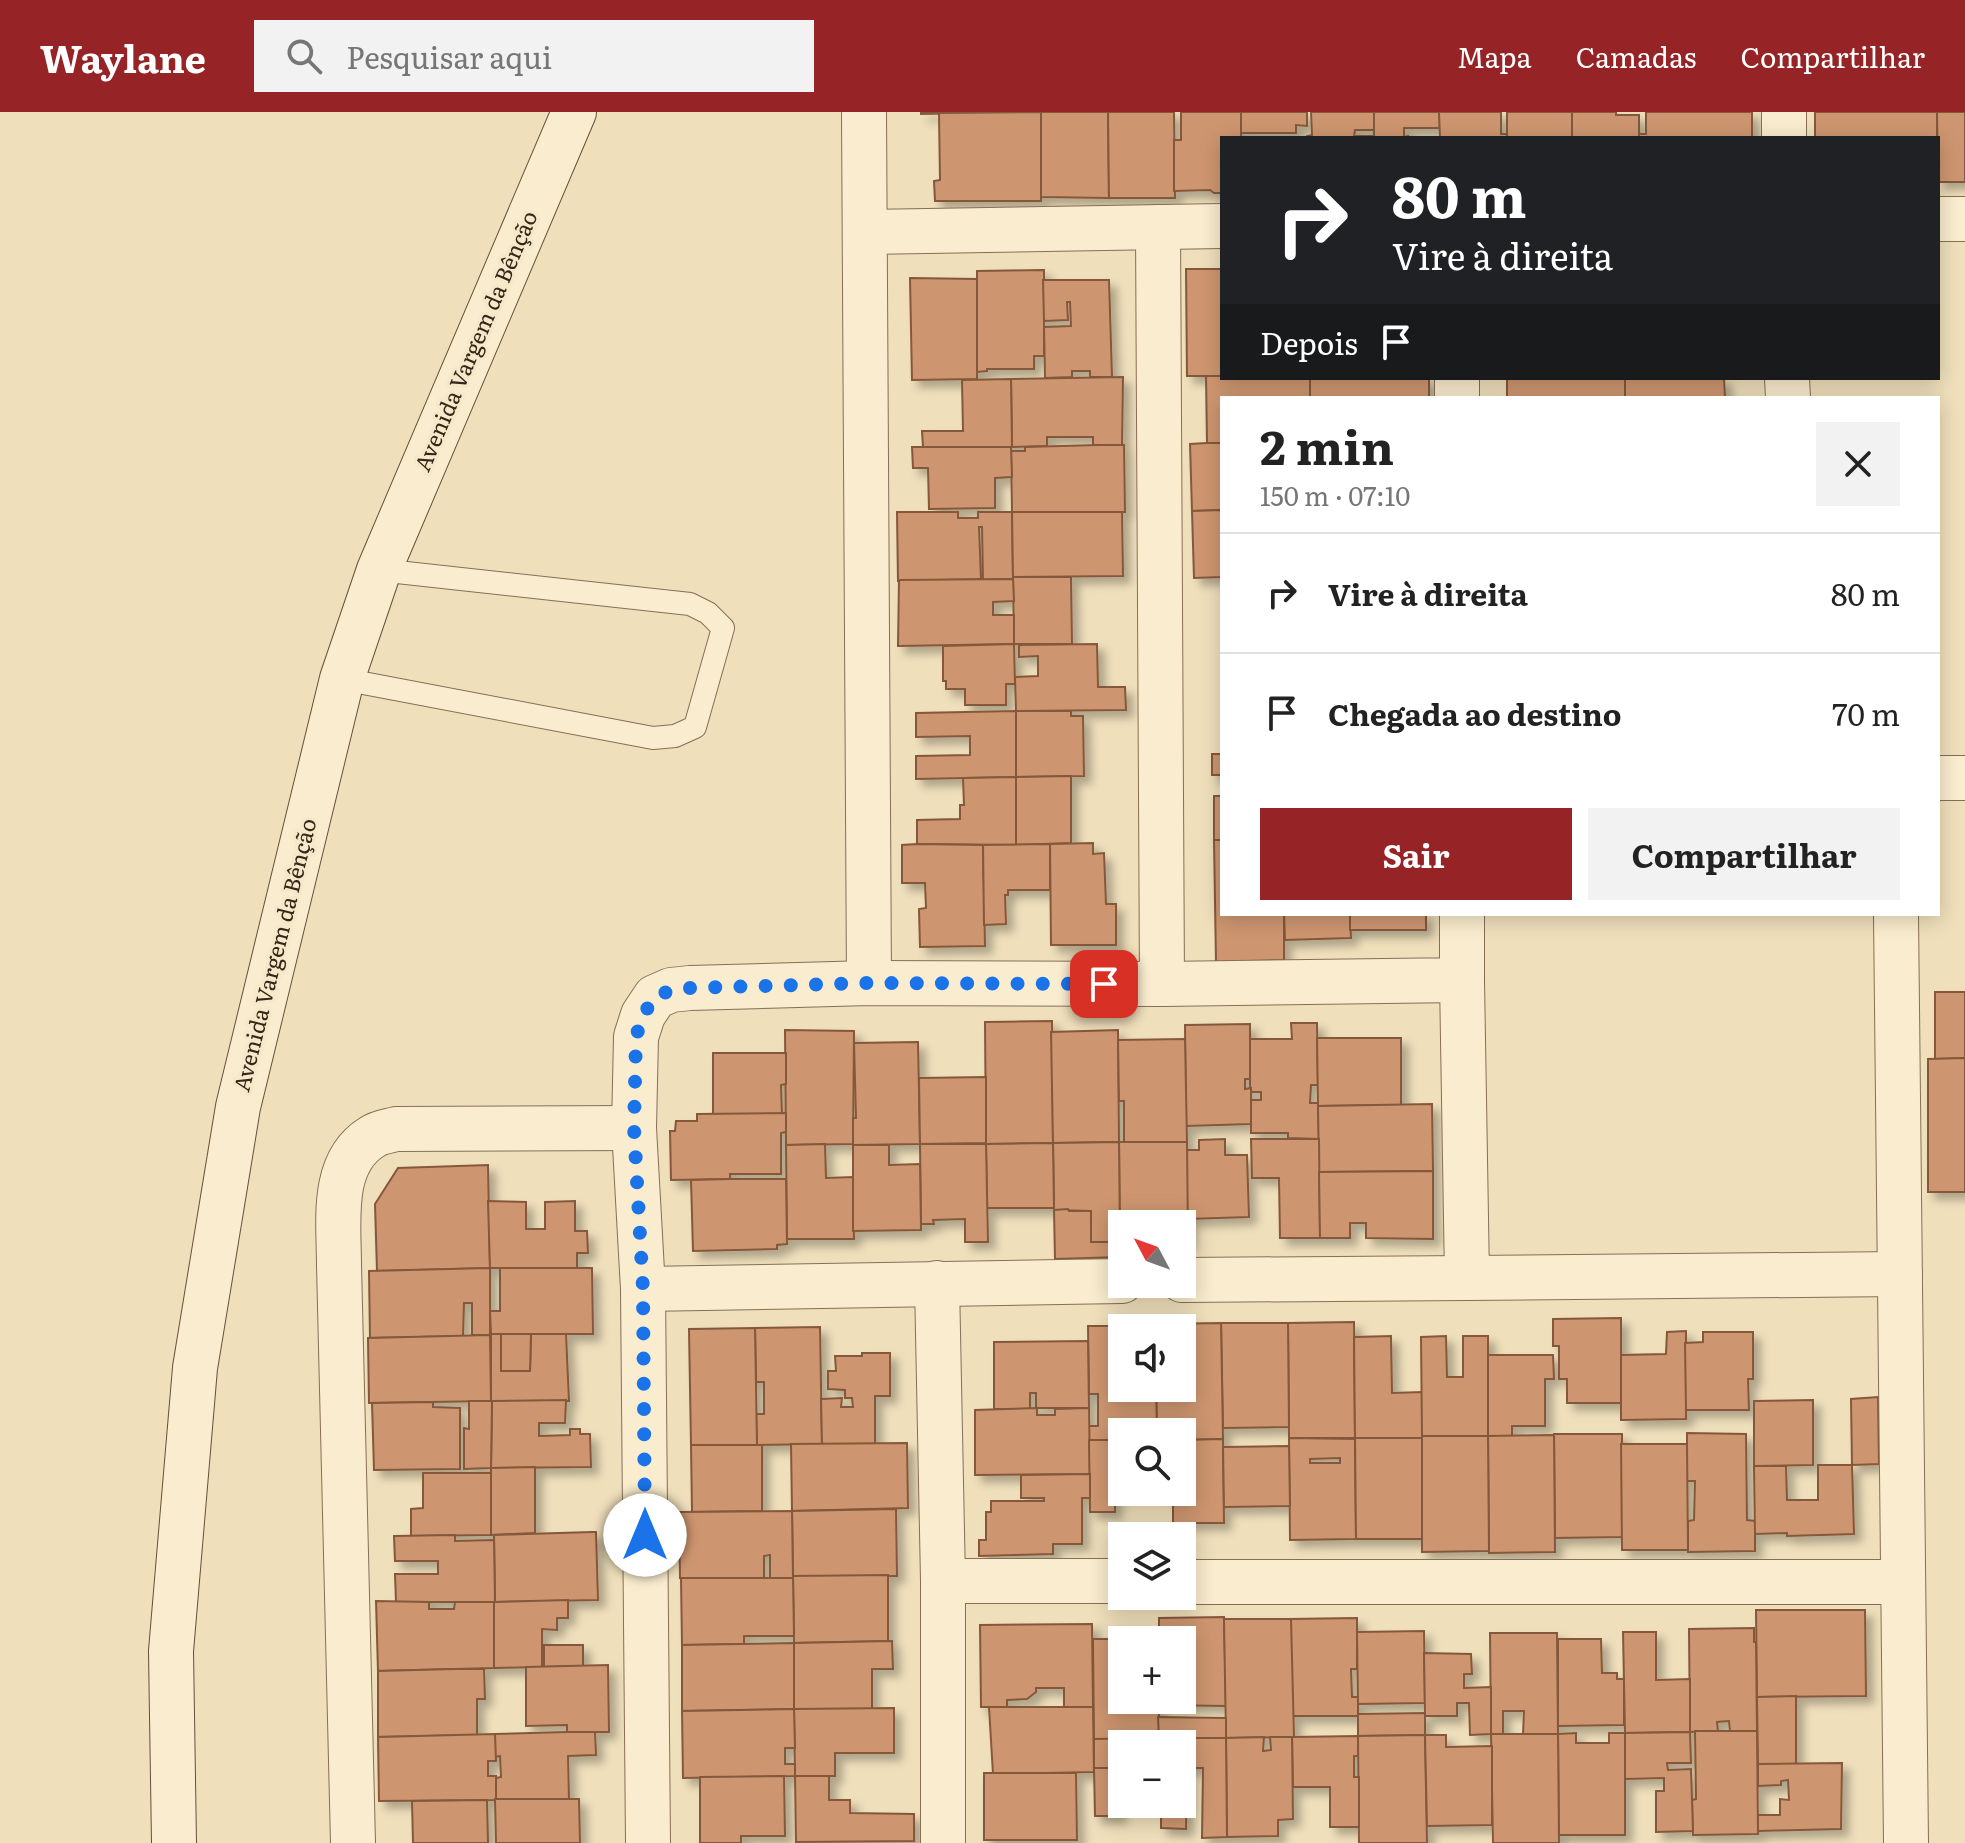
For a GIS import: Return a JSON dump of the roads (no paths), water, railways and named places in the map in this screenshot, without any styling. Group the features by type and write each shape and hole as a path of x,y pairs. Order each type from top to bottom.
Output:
{"street":[{"name":"Avenida Vargem da Bênção","path":"174,1843 171,1651 195,1368 238,1107 342,679 379,570 574,112"},
{"path":"864,112 869,983"},
{"path":"1784,112 1784,136"},
{"path":"1940,219 1965,219"},
{"path":"866,232 1220,226"},
{"path":"1158,227 1162,984"},
{"path":"1940,778 1965,778"},
{"path":"1462,916 1467,1278"},
{"path":"1896,916 1906,1843"},
{"path":"648,1843 643,1289 634,1128 636,1037 643,1015 655,997 671,990 690,988 869,983 1162,984 1462,980"},
{"path":"353,1843 339,1265 339,1200 345,1170 357,1149 375,1135 396,1129 634,1128"},
{"path":"1196,1280 1900,1274"},
{"path":"643,1289 1108,1281"},
{"path":"937,1283 943,1581 943,1843"},
{"path":"943,1581 1108,1581"},
{"path":"1196,1582 1903,1582"}],"lane":[{"path":"342,679 653,738 675,736 695,727 723,628 708,613 690,604 379,570"}]}
